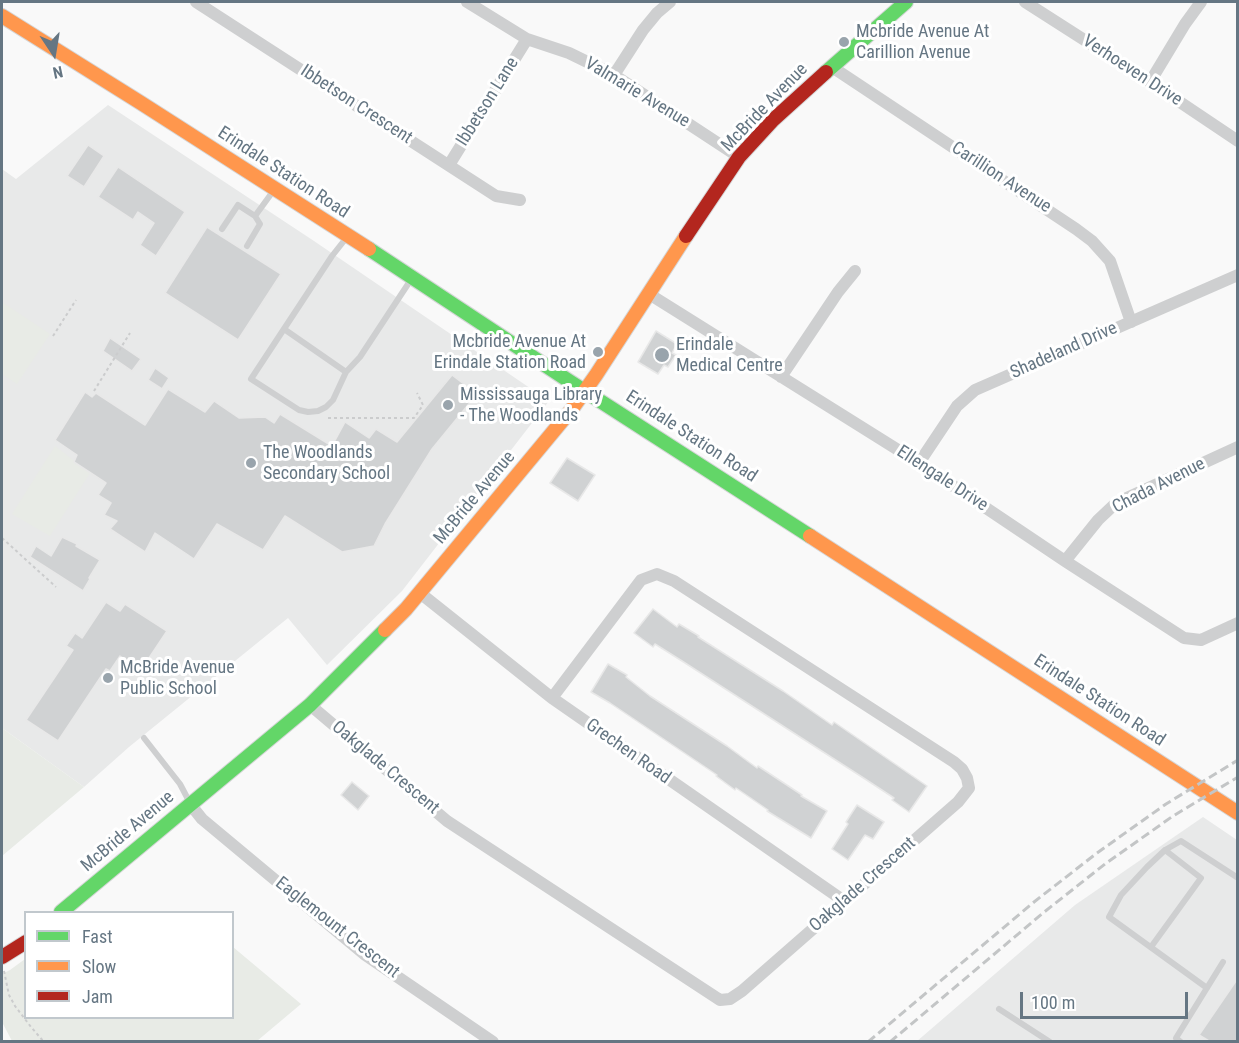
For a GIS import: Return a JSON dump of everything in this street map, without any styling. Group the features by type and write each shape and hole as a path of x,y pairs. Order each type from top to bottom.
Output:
{"street":[{"name":"Ibbetson Crescent","path":"196,2 496,196 520,200"},
{"name":"Valmarie Avenue","path":"467,2 481,5 527,39 569,53 614,75 739,157"},
{"path":"614,75 643,30 670,2"},
{"name":"McBride Avenue","path":"62,911 310,705 420,593 572,409 739,157 781,112 906,2"},
{"name":"Verhoeven Drive","path":"1025,2 1238,141"},
{"path":"1150,82 1201,2"},
{"name":"Erindale Station Road","path":"2,16 412,277 1238,813"},
{"name":"Ibbetson Lane","path":"449,165 527,39"},
{"name":"Carillion Avenue","path":"832,67 1092,241 1110,261 1131,322"},
{"path":"781,377 838,292 855,271"},
{"name":"Shadeland Drive","path":"919,463 957,406 975,390 1238,275"},
{"name":"Ellengale Drive","path":"649,294 919,463 1184,638 1201,640 1238,623"},
{"name":"Chada Avenue","path":"1065,561 1098,520 1116,503 1238,447"},
{"name":"Oakglade Crescent","path":"310,705 447,821 720,1000 730,999 742,991 958,802 969,788 962,769 954,762 674,581 657,574 641,580 552,699"},
{"name":"Grechen Road","path":"420,593 552,699 844,901"},
{"name":"Eaglemount Crescent","path":"190,804 202,819 364,954 493,1041"},
{"path":"2,957 24,943"}],"lane":[{"path":"255,216 275,189"},
{"path":"222,229 238,205 255,216 260,224 248,246"},
{"path":"348,236 332,256 251,379 299,410 318,411 333,400 346,372 360,357 412,277"},
{"path":"284,329 346,372"},
{"path":"144,738 180,784 190,804"},
{"path":"1207,988 1110,917 1121,895 1165,850 1181,841 1238,878"},
{"path":"1151,947 1200,878 1165,850"},
{"path":"1181,1041 1176,1038 1223,962"},
{"path":"999,1009 1050,1041"}],"path":[{"path":"53,336 76,300"},
{"path":"94,391 130,333"},
{"path":"328,418 414,418 423,405 417,393"},
{"path":"2,538 56,586"},
{"path":"2,957 9,995 24,1018"},
{"path":"25,1019 44,1041"}],"shaded area":[{"name":"The Woodlands Secondary School","path":"108,105 314,241 549,401 402,591 327,665 288,618 129,747 84,787 2,728 2,169 16,179"},
{"path":"2,302 50,334 17,384 2,374"},
{"path":"55,446 90,473 50,536 12,514"},
{"path":"2,728 84,787 2,856"},
{"path":"1203,817 1237,840 1237,1041 916,1042 1075,905"},
{"path":"234,948 301,1004 257,1041 12,1041 2,1022 2,974 24,960 24,1019 234,1019"}],"building":[{"path":"88,145 104,156 84,187 67,176"},
{"path":"118,167 185,212 156,256 140,245 154,223 138,212 133,220 98,197"},
{"path":"207,227 281,274 238,340 165,293"},
{"path":"656,331 677,344 672,353 676,355 668,367 664,365 658,374 638,362"},
{"path":"110,338 141,359 132,371 103,351"},
{"path":"155,368 169,378 162,389 148,380"},
{"path":"452,375 477,394 432,449 385,524 374,546 342,552 285,516 263,550 217,524 194,559 155,533 145,552 110,529 117,521 104,515 111,503 98,495 106,483 74,462 77,455 55,440 85,392 92,397 96,393 145,425 168,389 205,412 214,401 239,418 265,417 274,423 280,414 332,446 345,422 369,438 376,429 397,442"},
{"path":"567,458 595,475 578,501 550,483"},
{"path":"62,537 100,560 83,591 30,557 36,546 51,556"},
{"path":"106,602 120,611 125,604 167,631 141,670 120,656 110,671 106,669 58,741 26,720 73,650 66,646 75,633 82,638"},
{"path":"653,609 677,627 679,624 699,636 832,725 834,722 927,786 909,812 892,800 894,798 862,777 682,661 655,644 653,647 634,633"},
{"path":"608,664 627,675 626,677 650,696 757,768 758,766 827,811 811,838 767,811 736,788 735,790 717,775 591,692"},
{"path":"352,782 369,796 358,810 341,795"},
{"path":"857,805 884,822 873,839 865,835 848,860 832,849"},
{"path":"1238,978 1238,1041 1209,1041 1199,1035"}],"railway":[{"path":"868,1042 1034,902 1097,853 1166,804 1238,760"},
{"path":"890,1042 1105,864 1173,816 1238,777"}],"traffic: fast":[{"path":"826,72 906,2"},
{"path":"369,249 810,536"},
{"path":"62,911 310,705 385,630"}],"traffic: slow":[{"path":"2,16 369,249"},
{"path":"385,630 406,609 572,409 686,236"},
{"path":"810,536 1238,813"}],"traffic: jam":[{"path":"686,236 739,157 773,120 826,72"},
{"path":"2,957 24,943"}],"place":[{"name":"Mcbride Avenue At Carillion Avenue","path":"844,42"},
{"name":"Mcbride Avenue At Erindale Station Road","path":"598,352"},
{"name":"Erindale Medical Centre","path":"662,355"},
{"name":"Mississauga Library - The Woodlands","path":"448,405"},
{"name":"The Woodlands Secondary School","path":"251,463"},
{"name":"McBride Avenue Public School","path":"108,678"}]}
